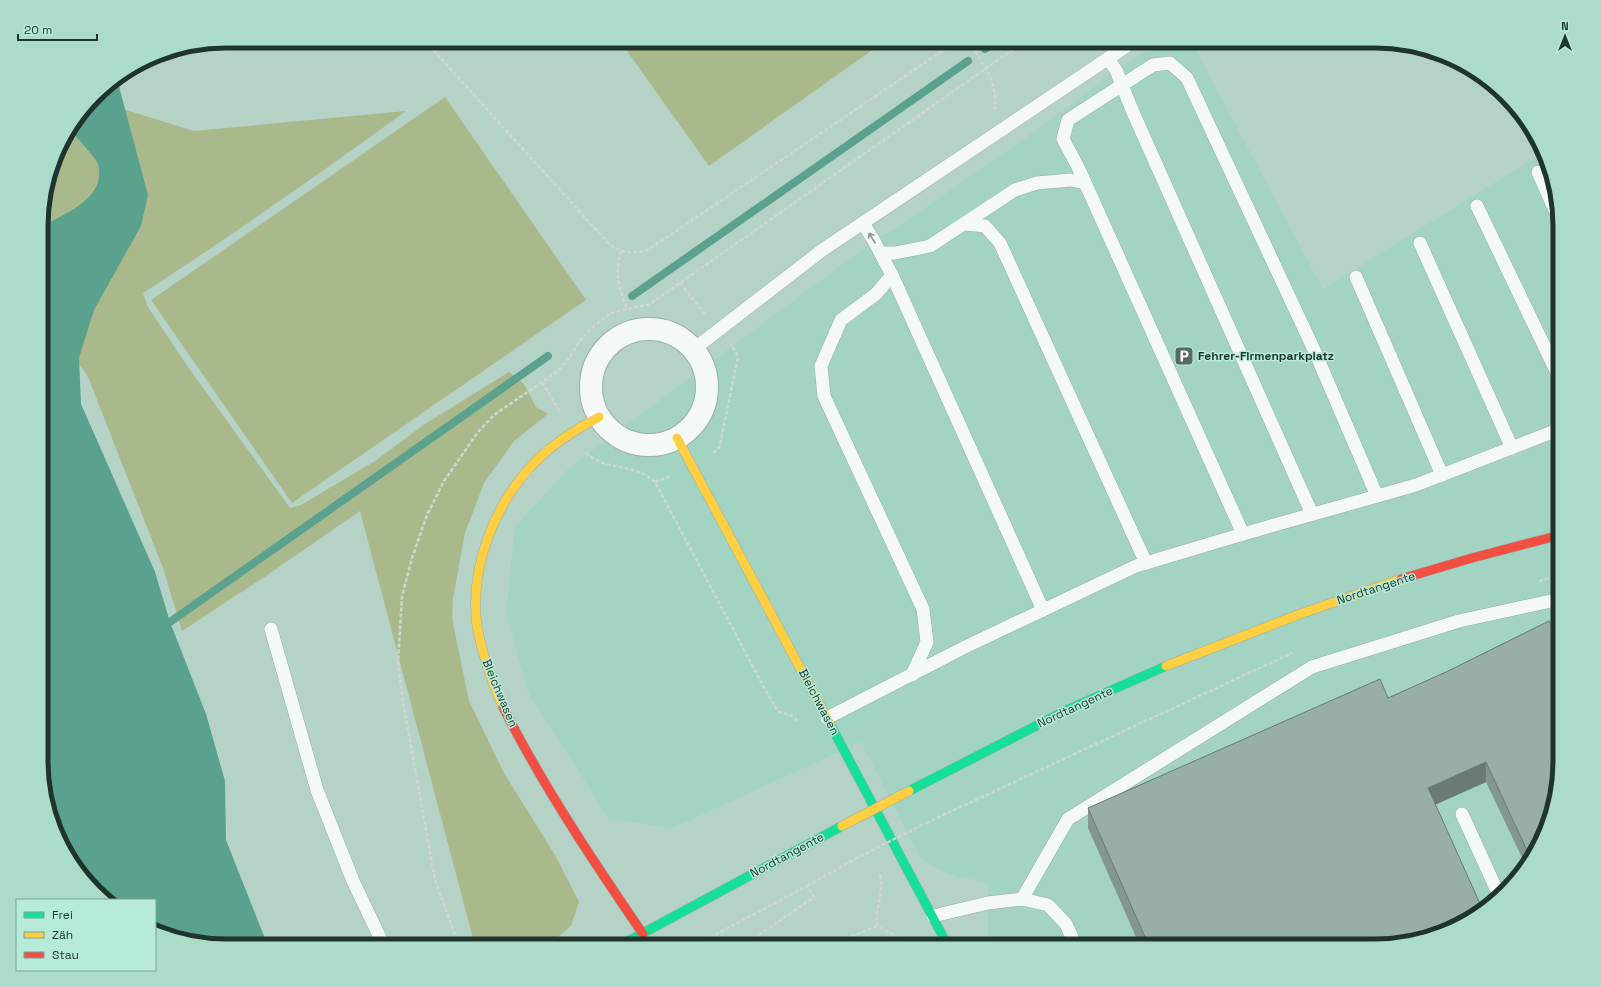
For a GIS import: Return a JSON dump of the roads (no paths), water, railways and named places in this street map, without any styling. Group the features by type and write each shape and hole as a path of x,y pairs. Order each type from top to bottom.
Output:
{"street":[{"path":"638,329 656,329 678,336 694,349 701,360 707,376 707,394 702,410 694,425 677,438 662,444 644,445 628,441 611,430 599,417 592,396 592,377 597,361 609,345 618,338 638,329"},
{"name":"Bleichwasen","path":"599,417 573,432 550,449 527,470 503,504 493,522 483,550 476,591 476,618 481,647 494,686 523,746 609,886 643,934"},
{"name":"Bleichwasen","path":"677,438 944,939"},
{"name":"Nordtangente","path":"633,939 713,894 909,791 1070,709 1174,663 1290,616 1392,582 1508,548 1553,537"}],"lane":[{"path":"694,349 821,251 1124,48"},
{"path":"1108,59 1116,70 1312,514"},
{"path":"1243,534 1085,182 1063,139 1068,120 1153,65 1170,63 1187,78 1315,352 1377,496"},
{"path":"1538,172 1551,200"},
{"path":"881,253 895,253 930,246 966,224 1015,190 1037,182 1070,180 1085,182"},
{"path":"1477,206 1553,364"},
{"path":"863,223 892,275 1043,610"},
{"path":"966,224 985,226 1000,243 1146,563"},
{"path":"1420,243 1512,448"},
{"path":"892,275 876,294 841,320 821,366 824,396 923,609 927,642 912,675"},
{"path":"1356,277 1442,475"},
{"path":"827,718 965,647 1136,566 1416,485 1553,432"},
{"path":"1022,899 1068,819 1312,667 1459,621 1553,601"},
{"path":"271,629 317,790 353,881 381,939"},
{"path":"1462,814 1497,891"},
{"path":"933,916 988,904 1022,899 1048,905 1066,924 1073,939"}],"waterway":[{"path":"632,296 968,61"},
{"path":"170,622 548,356"}],"place":[{"name":"Fehrer-Firmenparkplatz","path":"1184,356"}]}
